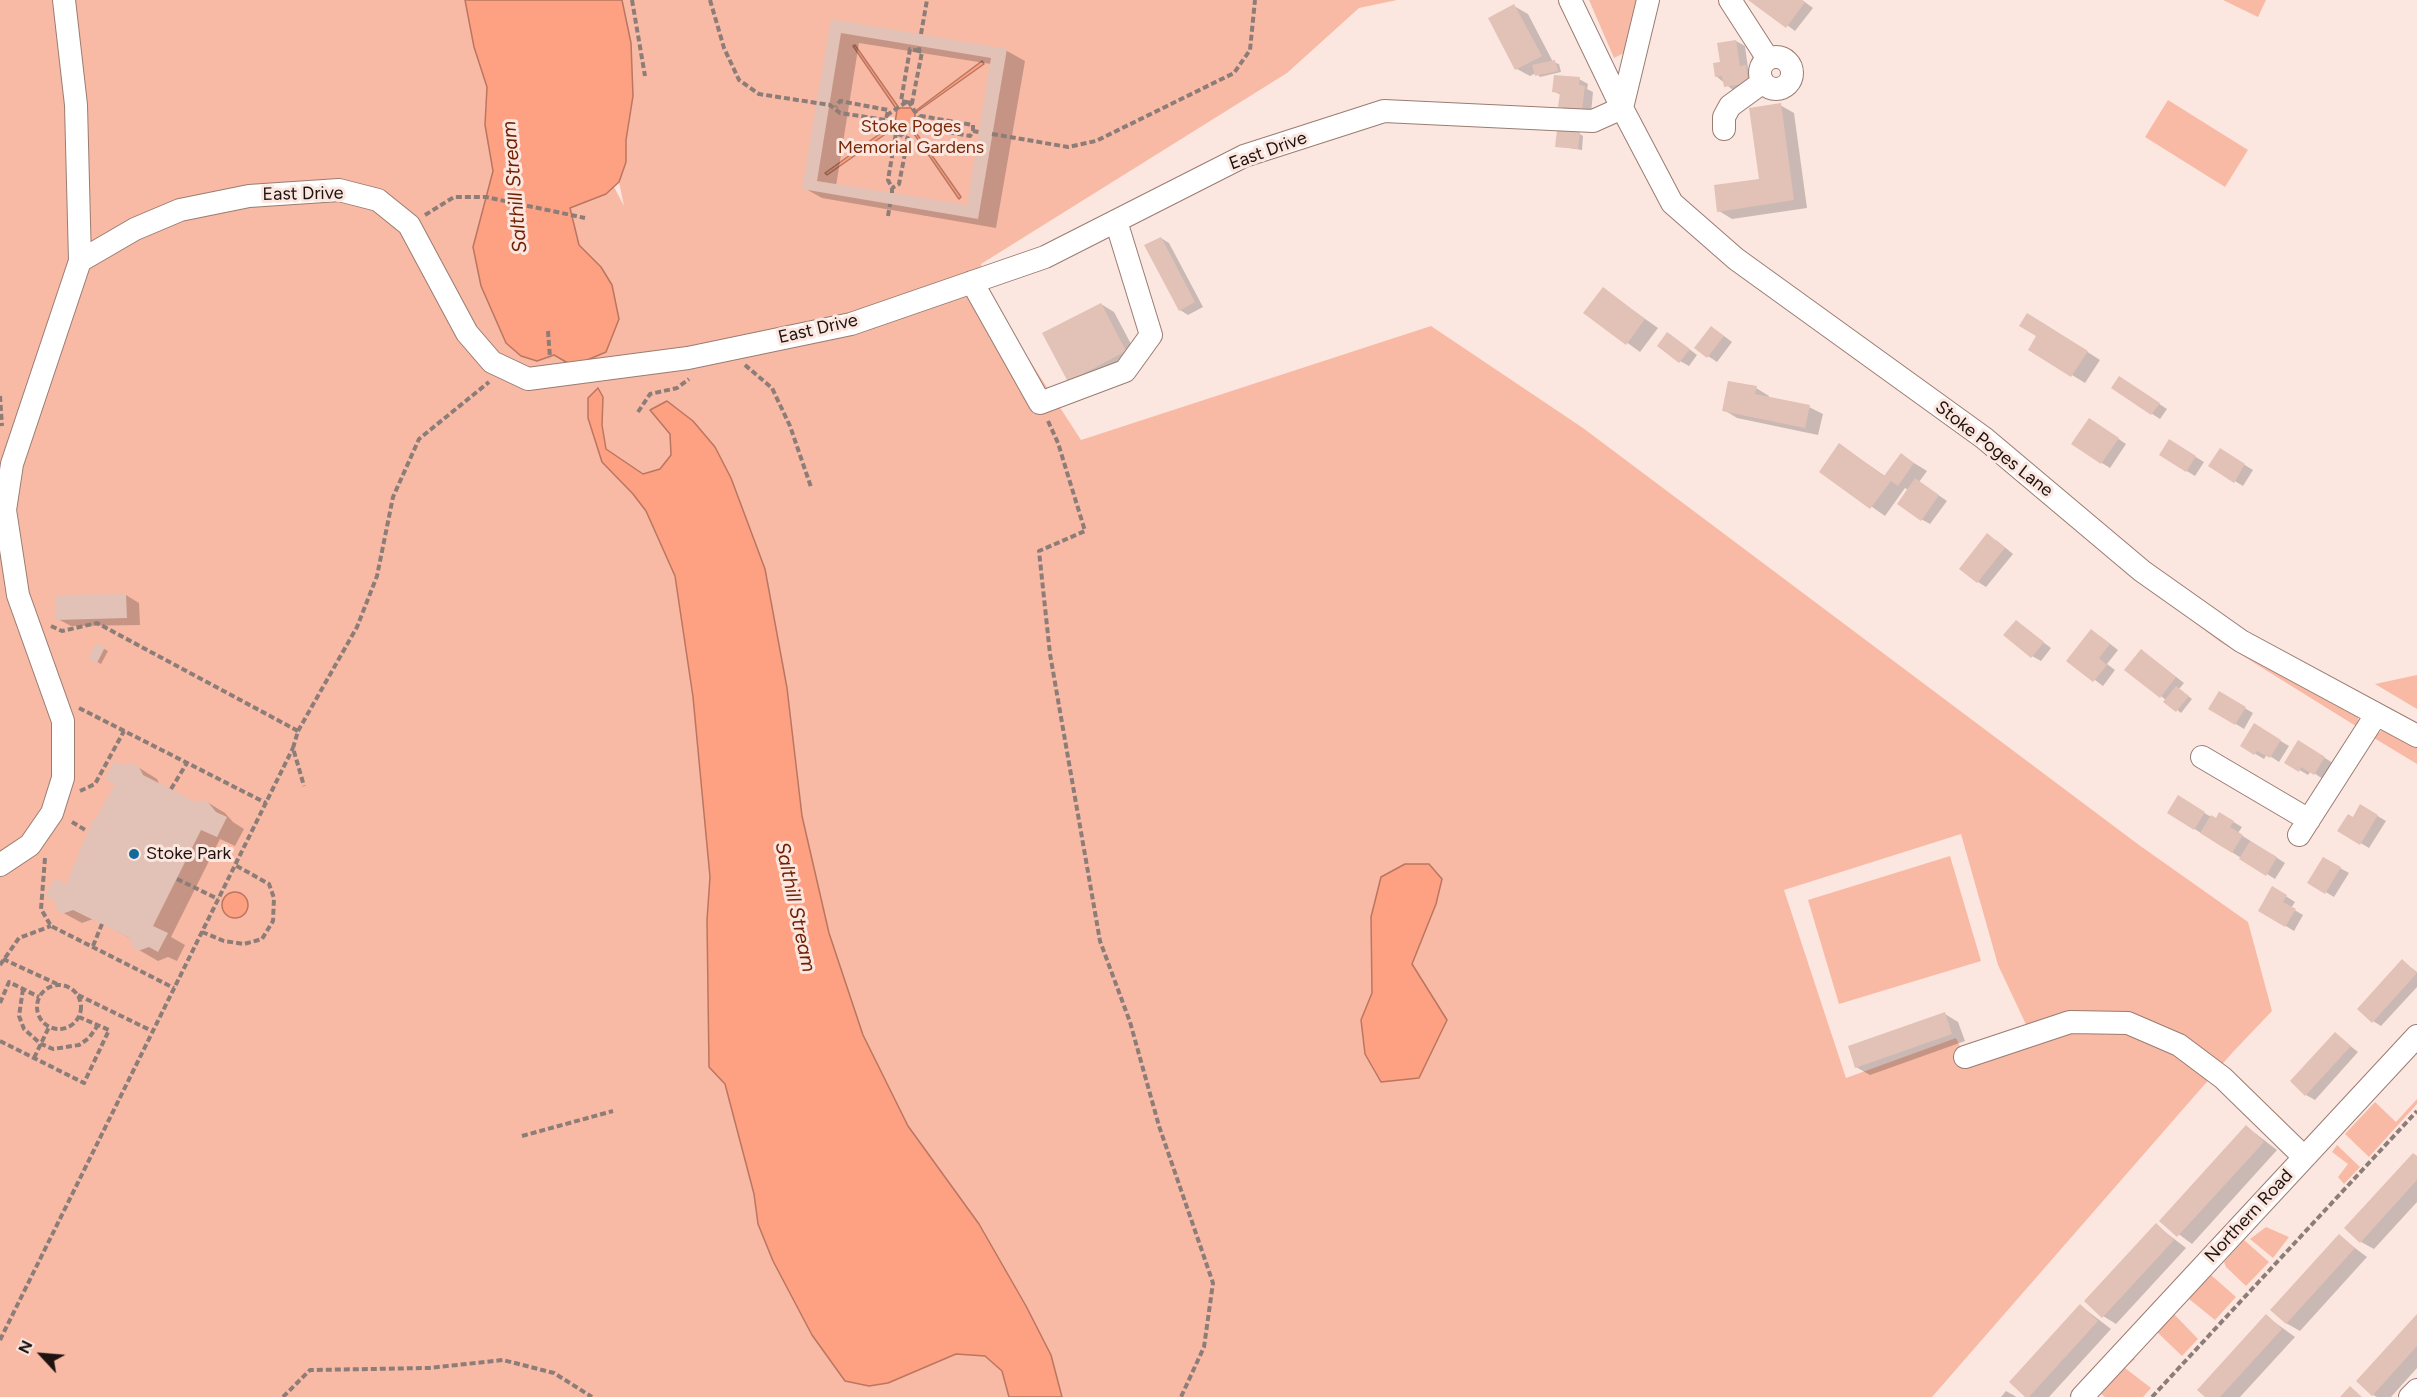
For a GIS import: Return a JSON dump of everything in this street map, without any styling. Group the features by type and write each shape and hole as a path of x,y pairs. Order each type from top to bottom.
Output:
{"street":[{"path":"0,865 30,845 52,813 63,778 63,721 18,595 5,510 12,464 80,261 76,105 64,0"},
{"name":"Stoke Poges Lane","path":"1570,0 1622,108 1672,203 1736,259 1984,438 2151,577 2241,641 2417,736"},
{"path":"1622,108 1648,0"},
{"path":"1724,129 1724,117 1730,106 1763,82 1761,67 1768,59 1730,0"},
{"name":"East Drive","path":"80,261 135,229 180,210 249,196 339,190 378,200 409,225 467,333 492,362 528,379 715,352 851,324 1045,257 1244,156 1384,111 1593,121 1622,108"},
{"path":"972,282 1040,403 1125,370 1151,334 1116,221"},
{"path":"2211,768 2304,827 2376,715"},
{"path":"1965,1057 2070,1022 2128,1023 2179,1046 2223,1078 2304,1157"},
{"name":"Northern Road","path":"2082,1397 2417,1036"},
{"path":"2410,1397 2417,1390"}],"path":[{"path":"632,0 645,76"},
{"path":"710,0 724,48 739,80 759,94 836,107 840,113 886,120 888,115 908,101 912,103 922,52 919,48 910,49 901,101 908,101"},
{"path":"921,34 927,0"},
{"path":"992,134 1068,147 1096,141 1234,73 1250,50 1255,0"},
{"path":"836,107 840,101 888,110 888,115 896,128 901,135 908,138 899,184 892,191 888,180 896,133 901,135"},
{"path":"908,101 921,121"},
{"path":"921,116 974,125 973,131 970,136 920,128 921,116"},
{"path":"901,135 921,121"},
{"path":"973,131 979,132"},
{"path":"409,225 454,197 486,197 585,218"},
{"path":"888,216 890,204"},
{"path":"548,332 550,361"},
{"path":"638,412 650,394 677,388 695,375 715,352 741,362 772,388 790,426 811,488"},
{"path":"0,1340 293,748 298,731 357,627 377,576 393,497 419,439 506,369"},
{"path":"1040,403 1058,443 1085,531 1039,551 1050,654 1100,940 1130,1022 1159,1126 1213,1283 1203,1347 1181,1397"},
{"path":"48,615 51,626 62,631 97,622 298,731"},
{"path":"54,695 266,803"},
{"path":"79,792 95,784 124,730"},
{"path":"293,748 304,786"},
{"path":"171,789 187,763"},
{"path":"72,822 87,831"},
{"path":"45,858 41,909 51,926 174,988"},
{"path":"202,932 224,941 244,944 262,939 273,921 274,898 268,884 235,865"},
{"path":"177,879 218,899"},
{"path":"93,946 102,924"},
{"path":"0,965 19,938 51,926"},
{"path":"3,959 72,989 77,994 81,1002 79,1017 63,1029 49,1027 39,1018 36,1004 43,991 57,984"},
{"path":"0,1003 9,982 39,997"},
{"path":"23,989 19,1016 24,1029 41,1044 53,1049 79,1045 89,1038 98,1025"},
{"path":"77,994 152,1031"},
{"path":"0,1041 84,1083 109,1030 79,1017"},
{"path":"34,1058 49,1027"},
{"path":"522,1136 612,1111"},
{"path":"2152,1397 2417,1111"},
{"path":"283,1397 310,1370 429,1368 503,1360 554,1373 592,1397"}],"green space":[{"name":"Stoke Poges Memorial Gardens","path":"0,0 517,0 624,206 619,182 626,162 622,0 1397,0 1359,8 1287,73 981,264 988,296 1081,440 1431,326 1583,428 2139,845 2248,922 2272,1011 2232,1053 1932,1397 0,1397","holes":["1961,834 1998,965 2030,1033 1965,1057 1956,1038 1846,1078 1784,890"]},
{"path":"1589,0 1642,0 1630,50 1614,58"},
{"path":"2223,0 2266,0 2258,17"},
{"path":"2168,100 2248,150 2225,187 2145,137"},
{"path":"2201,617 2358,716 2359,728 2219,641 2194,622"},
{"path":"2417,675 2417,709 2375,684"},
{"path":"2386,726 2417,738 2417,764 2374,738"},
{"path":"1950,856 1981,961 1839,1004 1808,900"},
{"path":"2417,1099 2417,1104 2369,1157 2345,1134 2375,1102 2396,1122"},
{"path":"2337,1145 2360,1167 2344,1184 2338,1177 2348,1164 2332,1152"},
{"path":"2266,1227 2289,1237 2273,1258 2250,1239"},
{"path":"2244,1240 2269,1262 2246,1286 2226,1267 2224,1262"},
{"path":"2211,1275 2236,1297 2215,1320 2189,1299"},
{"path":"2173,1313 2198,1339 2182,1356 2157,1332"},
{"path":"2132,1356 2135,1359 2125,1368 2151,1388 2143,1397 2105,1397 2101,1394"}],"water":[{"name":"Salthill Stream","path":"465,0 622,0 631,43 633,96 626,140 626,162 619,182 606,194 570,208 579,245 601,267 612,285 619,319 606,352 573,366 554,355 537,361 521,356 506,343 481,286 473,247 493,171 485,125 487,87 474,47"},
{"path":"855,45 899,108 911,108 914,112 982,61 984,64 915,113 915,125 912,127 961,197 959,199 910,128 908,130 897,126 827,175 825,173 895,123 897,110 853,46"},
{"name":"Salthill Stream","path":"598,388 603,397 602,425 606,449 643,474 660,469 671,455 670,434 650,410 667,401 693,421 715,447 731,478 765,569 787,688 802,816 829,933 863,1035 908,1126 979,1224 1026,1306 1051,1355 1062,1397 1009,1397 1002,1371 985,1356 956,1354 888,1383 869,1386 845,1381 812,1335 773,1261 758,1224 754,1194 725,1084 709,1067 707,920 710,877 693,697 675,576 646,511 602,462 588,418 588,398"},
{"path":"1405,864 1429,864 1442,879 1436,904 1412,964 1447,1020 1419,1078 1381,1082 1365,1054 1361,1020 1372,993 1371,917 1381,877"},
{"path":"235,892 244,896 248,905 244,914 235,918 226,914 222,905 226,896"}],"building":[{"path":"1748,0 1802,0 1805,2 1786,28"},
{"path":"1514,4 1542,56 1515,70 1488,18"},
{"path":"831,19 1007,49 978,219 802,189","holes":["841,33 991,58 967,205 817,181"]},
{"path":"1736,40 1740,66 1746,65 1748,83 1724,87 1722,76 1715,77 1713,63 1720,62 1717,43"},
{"path":"1555,60 1558,71 1535,76 1532,65"},
{"path":"1554,75 1580,77 1579,85 1585,86 1582,109 1558,107 1560,93 1552,92"},
{"path":"1781,103 1794,200 1717,212 1714,185 1759,179 1749,108"},
{"path":"1557,130 1580,132 1578,149 1555,147"},
{"path":"1161,237 1195,302 1179,311 1144,245"},
{"path":"1603,287 1645,319 1626,345 1583,313"},
{"path":"1101,303 1126,351 1068,382 1042,333"},
{"path":"2027,313 2088,351 2071,377 2028,350 2036,336 2019,326"},
{"path":"1711,326 1724,336 1707,358 1694,348"},
{"path":"1667,332 1690,349 1679,363 1657,346"},
{"path":"2119,376 2160,403 2151,415 2111,388"},
{"path":"1728,381 1757,386 1755,394 1810,405 1805,428 1722,411"},
{"path":"2089,418 2119,438 2101,464 2071,444"},
{"path":"2169,439 2196,456 2186,472 2159,455"},
{"path":"1839,443 1884,476 1901,453 1914,463 1898,486 1891,481 1870,509 1819,472"},
{"path":"2220,448 2245,464 2234,483 2208,466"},
{"path":"1915,478 1939,495 1921,521 1897,504"},
{"path":"1987,533 2005,548 1977,583 1959,569"},
{"path":"126,594 127,618 56,620 56,595"},
{"path":"2016,620 2044,642 2031,658 2003,635"},
{"path":"2091,629 2110,644 2099,658 2107,665 2093,682 2066,661"},
{"path":"96,643 105,647 97,663 88,659"},
{"path":"2141,649 2176,677 2160,698 2124,670"},
{"path":"2176,686 2189,696 2176,712 2163,702"},
{"path":"2219,691 2246,707 2235,725 2208,709"},
{"path":"2254,723 2281,740 2270,758 2257,751 2254,755 2240,746"},
{"path":"2298,740 2325,757 2314,775 2301,767 2299,772 2284,763"},
{"name":"Stoke Park","path":"114,761 122,765 133,763 139,767 143,775 196,802 207,801 216,812 227,817 217,837 201,830 153,926 168,933 158,952 149,947 138,951 131,945 130,938 73,910 62,914 57,911 54,900 45,896 55,878 66,884 93,819 95,820 115,784 105,779"},
{"path":"2178,795 2205,812 2194,830 2167,813"},
{"path":"2360,804 2378,815 2360,845 2337,831 2348,814 2353,817"},
{"path":"2219,812 2234,821 2230,827 2243,835 2232,853 2200,833 2211,815 2216,818"},
{"path":"2250,841 2277,857 2266,876 2239,859"},
{"path":"2323,857 2341,867 2325,894 2307,883"},
{"path":"2272,886 2287,895 2283,902 2296,909 2285,927 2258,911"},
{"path":"2402,959 2417,973 2372,1023 2357,1009"},
{"path":"1945,1012 1952,1034 1855,1068 1848,1046"},
{"path":"2335,1032 2351,1046 2305,1096 2290,1081"},
{"path":"2246,1125 2264,1142 2177,1237 2159,1221"},
{"path":"2413,1153 2417,1156 2417,1180 2360,1243 2344,1228"},
{"path":"2156,1223 2174,1240 2102,1318 2084,1301"},
{"path":"2339,1234 2355,1248 2286,1324 2270,1310"},
{"path":"2080,1304 2098,1321 2029,1397 2025,1397 2009,1382"},
{"path":"2266,1314 2282,1329 2220,1397 2205,1397 2197,1390"},
{"path":"2417,1314 2417,1346 2372,1396 2356,1381"},
{"path":"2350,1386 2362,1397 2340,1397"}],"place":[{"name":"Stoke Park","path":"134,854"}]}
